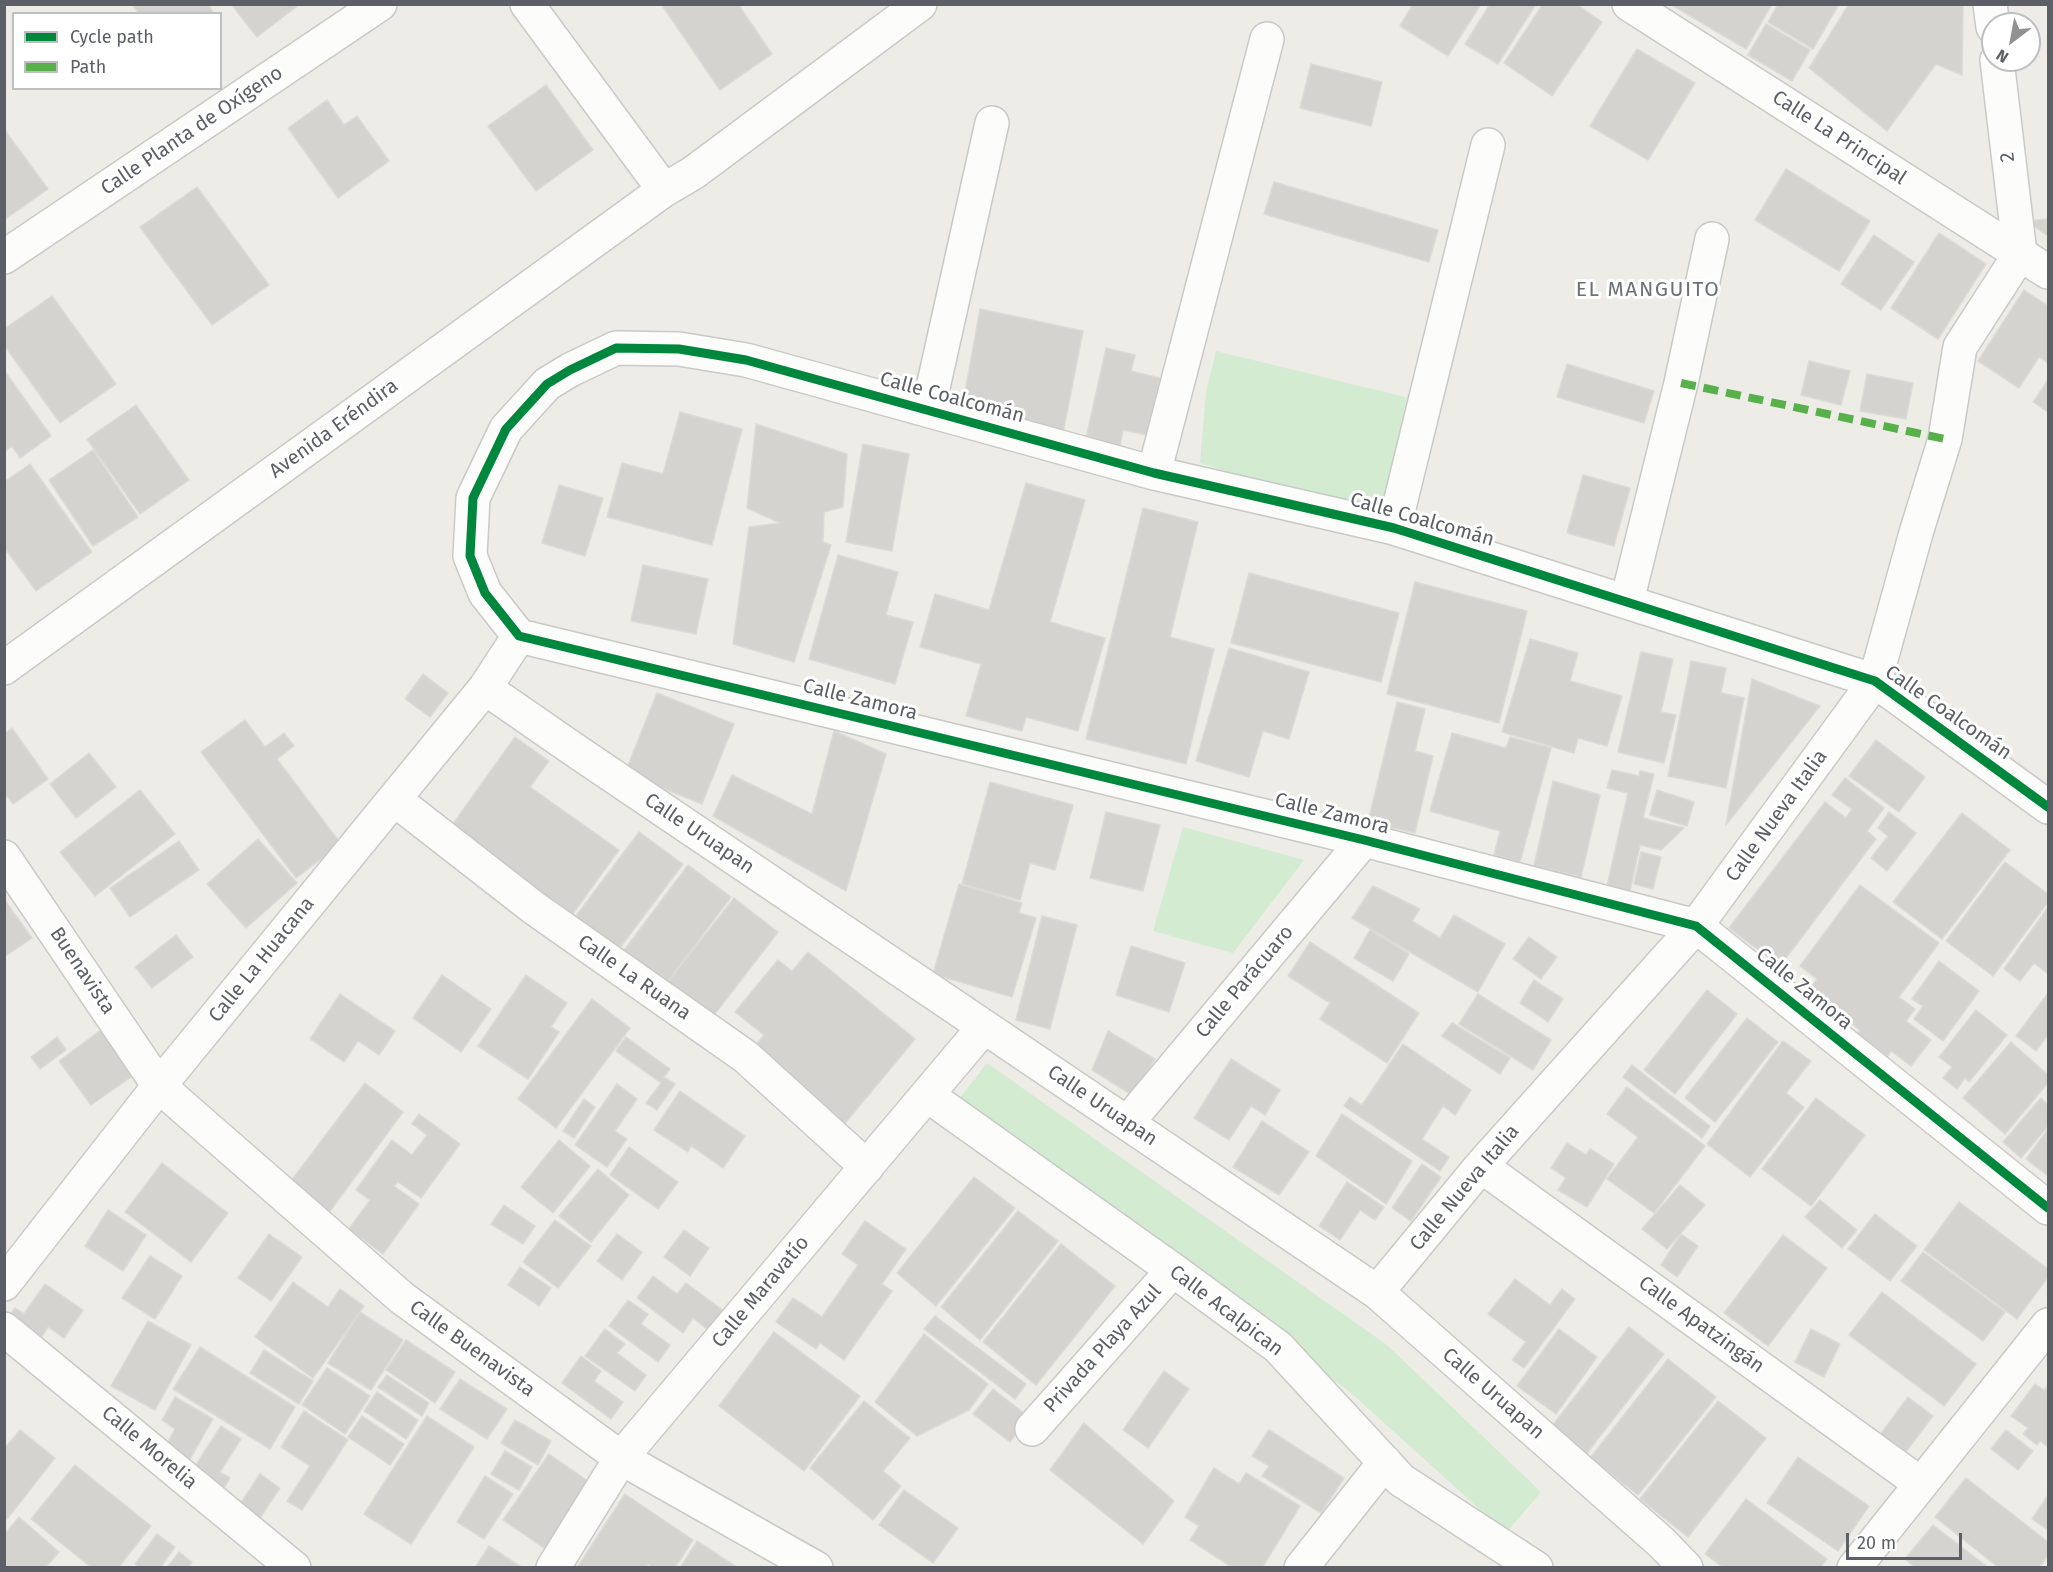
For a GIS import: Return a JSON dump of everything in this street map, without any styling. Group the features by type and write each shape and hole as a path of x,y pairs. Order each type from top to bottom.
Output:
{"street":[{"name":"Calle Planta de Oxígeno","path":"4,257 380,4"},
{"path":"527,4 664,190"},
{"name":"Avenida Eréndira","path":"4,668 664,190 693,173 920,4"},
{"name":"Calle La Principal","path":"1629,4 2049,272"},
{"path":"1154,473 1268,39"},
{"name":"2","path":"1998,72 2020,254"},
{"path":"928,410 992,123"},
{"path":"1394,528 1488,144"},
{"path":"1627,601 1681,383 1712,239"},
{"name":"Calle Nueva Italia","path":"1377,1292 1481,1166 1696,926 1875,681 1916,533 1946,439 1960,347 2020,254"},
{"name":"Calle Coalcomán","path":"519,636 485,593 470,556 473,498 506,429 547,384 616,348 679,349 746,360 1154,473 1394,528 1875,681 2049,807"},
{"name":"Calle La Huacana","path":"4,1284 159,1086 485,687 519,636"},
{"name":"Calle Zamora","path":"519,636 1364,840 1696,926 2049,1208"},
{"name":"Calle Uruapan","path":"485,687 576,751 1377,1292 1662,1543 1686,1568"},
{"name":"Calle La Ruana","path":"394,799 534,908 746,1057 867,1167"},
{"name":"Calle Parácuaro","path":"1126,1123 1364,840"},
{"name":"Buenavista","path":"4,856 159,1086"},
{"name":"Calle Maravatío","path":"553,1568 621,1458 984,1027"},
{"name":"Calle Buenavista","path":"159,1086 402,1298 621,1458 816,1568"},
{"name":"Calle Acalpican","path":"927,1095 1278,1347 1401,1480 1536,1568"},
{"name":"Calle Apatzingán","path":"1481,1166 1921,1484"},
{"name":"Privada Playa Azul","path":"1032,1429 1173,1270"},
{"path":"1854,1568 2049,1325"},
{"name":"Calle Morelia","path":"4,1329 294,1568"},
{"path":"1301,1568 1384,1462"}],"green space":[{"path":"1216,351 1409,398 1383,520 1200,463 1206,392"},
{"path":"1183,827 1304,860 1233,953 1153,931"},
{"path":"987,1063 1387,1345 1541,1492 1506,1533 1350,1392 959,1099"}],"building":[{"path":"132,4 208,4 213,12 138,12"},
{"path":"231,4 300,4 257,37"},
{"path":"661,4 738,4 772,54 720,90"},
{"path":"1413,4 1481,4 1448,56 1400,26"},
{"path":"1490,4 1536,4 1498,64 1465,44"},
{"path":"1543,4 1576,4 1602,22 1552,96 1504,63"},
{"path":"1670,4 1772,4 1746,49"},
{"path":"1778,4 1839,4 1813,49 1768,22"},
{"path":"1849,4 1963,4 1962,75 1936,64 1887,131 1809,68"},
{"path":"1766,24 1810,50 1792,81 1748,55"},
{"path":"1637,49 1695,83 1648,160 1590,126"},
{"path":"1311,64 1382,82 1371,126 1300,108"},
{"path":"546,85 593,150 536,191 488,126"},
{"path":"327,100 344,125 357,116 389,161 338,198 288,128"},
{"path":"4,129 48,189 4,220"},
{"path":"1786,169 1870,221 1839,271 1755,220"},
{"path":"1274,182 1438,230 1429,262 1264,214"},
{"path":"197,187 269,285 212,325 140,227"},
{"path":"2048,219 2048,236 2026,221"},
{"path":"1939,233 1986,264 1938,339 1891,308"},
{"path":"1874,235 1914,262 1881,310 1841,284"},
{"path":"2024,290 2048,306 2048,363 2039,357 2019,388 1978,361"},
{"path":"52,296 116,384 60,423 4,345 4,329"},
{"path":"980,309 1083,331 1063,433 962,409"},
{"path":"1106,348 1135,355 1131,371 1160,378 1147,435 1123,430 1119,451 1085,443"},
{"path":"1809,361 1850,371 1841,405 1801,395"},
{"path":"1567,364 1654,391 1644,423 1557,397"},
{"path":"4,370 51,436 20,458 12,446 4,452"},
{"path":"1867,374 1913,383 1906,419 1860,411"},
{"path":"2048,380 2048,412 2033,402"},
{"path":"136,405 189,480 140,514 87,439"},
{"path":"680,412 742,429 712,545 607,517 622,463 663,474"},
{"path":"756,424 847,454 843,507 824,512 823,542 831,545 794,662 733,644 749,527 780,523 747,508"},
{"path":"863,444 909,454 892,551 846,542"},
{"path":"93,450 138,517 93,546 49,480"},
{"path":"30,464 92,552 36,591 4,547 4,482"},
{"path":"1583,475 1630,488 1614,546 1567,533"},
{"path":"1026,483 1085,500 1050,622 1105,638 1078,731 1026,717 1022,731 966,716 981,664 920,647 935,594 989,610"},
{"path":"559,485 603,498 585,556 542,543"},
{"path":"1143,508 1198,522 1170,637 1214,649 1186,764 1086,739"},
{"path":"838,555 898,572 886,615 913,622 895,684 809,659"},
{"path":"643,565 708,579 696,634 631,621"},
{"path":"1249,573 1399,613 1381,682 1231,643"},
{"path":"1415,582 1527,611 1499,723 1387,694"},
{"path":"1530,639 1578,653 1570,681 1622,696 1607,746 1578,738 1574,753 1502,732"},
{"path":"1229,648 1309,672 1289,739 1263,731 1249,777 1196,761"},
{"path":"1641,652 1673,659 1661,712 1676,715 1664,763 1618,752"},
{"path":"1691,661 1726,668 1721,693 1744,698 1726,788 1668,776"},
{"path":"423,674 448,693 430,717 405,699"},
{"path":"1752,679 1820,706 1726,825"},
{"path":"657,693 734,724 702,804 625,773"},
{"path":"1397,702 1425,709 1415,751 1433,756 1415,833 1368,822"},
{"path":"245,720 265,747 284,733 294,746 277,759 341,844 296,878 201,752"},
{"path":"12,728 48,779 13,804 4,792 4,734"},
{"path":"834,731 886,754 846,891 713,816 732,775 812,814"},
{"path":"1452,733 1506,748 1510,737 1551,748 1520,862 1494,855 1500,831 1430,811"},
{"path":"515,737 549,761 530,787 619,850 572,915 450,828"},
{"path":"1876,740 1925,777 1899,812 1849,776"},
{"path":"89,753 116,787 76,818 50,784"},
{"path":"1612,770 1639,776 1640,771 1654,774 1643,818 1684,828 1661,850 1640,845 1630,891 1607,886 1628,793 1607,788"},
{"path":"1845,778 1884,808 1867,831 1876,839 1780,966 1729,928 1825,802 1846,818 1852,809 1832,795"},
{"path":"1553,781 1600,795 1581,877 1534,866"},
{"path":"990,782 1073,805 1055,870 1030,863 1020,900 962,884"},
{"path":"140,790 175,834 95,896 60,852"},
{"path":"1657,790 1694,802 1687,826 1650,815"},
{"path":"1106,812 1160,825 1143,891 1090,878"},
{"path":"1889,812 1916,833 1887,871 1871,858 1888,836 1878,828"},
{"path":"1962,813 2010,850 1942,939 1893,902"},
{"path":"639,832 683,864 613,957 570,924"},
{"path":"258,839 297,883 246,928 207,884"},
{"path":"179,841 199,870 130,917 110,888"},
{"path":"1641,852 1661,857 1653,889 1634,884"},
{"path":"2005,862 2048,894 2048,902 1993,976 1946,941"},
{"path":"688,865 731,897 659,993 616,961"},
{"path":"959,884 1022,903 1019,913 1036,918 1012,997 933,974"},
{"path":"1860,885 1939,943 1899,997 1915,1009 1906,1021 1931,1040 1911,1066 1891,1051 1885,1061 1854,1038 1860,1030 1808,991 1817,979 1800,966"},
{"path":"1373,886 1420,909 1412,921 1440,938 1454,915 1505,944 1478,992 1352,918"},
{"path":"734,898 778,932 705,1027 660,992"},
{"path":"4,899 32,938 4,957"},
{"path":"2048,907 2048,974 2034,963 2020,981 2004,969"},
{"path":"1042,916 1077,925 1050,1029 1016,1020"},
{"path":"1370,930 1409,954 1393,981 1354,958"},
{"path":"176,935 193,957 152,988 135,967"},
{"path":"1529,937 1557,957 1541,979 1513,959"},
{"path":"1310,942 1419,1013 1387,1063 1320,1019 1330,1003 1288,976"},
{"path":"1131,946 1185,963 1169,1012 1116,995"},
{"path":"808,952 915,1039 838,1132 746,1057 764,1035 735,1012 778,960 792,971"},
{"path":"1939,961 1979,991 1943,1041 1914,1019 1923,1006 1912,999"},
{"path":"442,975 491,1009 461,1052 413,1018"},
{"path":"526,975 567,1003 551,1027 559,1032 528,1079 478,1046"},
{"path":"1534,980 1563,999 1548,1022 1520,1003"},
{"path":"1707,990 1737,1014 1675,1094 1644,1070"},
{"path":"2048,993 2048,1035 2036,1051 2016,1036"},
{"path":"340,994 395,1031 379,1055 358,1041 344,1062 310,1039"},
{"path":"1478,994 1551,1040 1533,1070 1459,1024"},
{"path":"592,999 630,1028 556,1128 518,1099"},
{"path":"1976,1010 2007,1035 1969,1082 1965,1078 1957,1089 1943,1078 1952,1067 1939,1057"},
{"path":"1747,1018 1778,1042 1715,1122 1685,1098"},
{"path":"1452,1023 1510,1058 1500,1074 1442,1036"},
{"path":"101,1030 134,1075 91,1105 59,1061"},
{"path":"1108,1031 1155,1059 1132,1095 1092,1070"},
{"path":"57,1037 66,1050 40,1069 31,1057"},
{"path":"626,1037 670,1069 664,1077 675,1084 657,1110 646,1103 661,1083 616,1051"},
{"path":"1783,1041 1811,1061 1786,1093 1804,1107 1750,1177 1707,1144"},
{"path":"2011,1042 2048,1075 2048,1083 2005,1134 1963,1098"},
{"path":"1403,1044 1471,1090 1455,1115 1443,1106 1422,1139 1449,1157 1440,1171 1344,1106 1350,1097 1362,1105"},
{"path":"1231,1059 1280,1090 1265,1115 1251,1106 1229,1140 1194,1118"},
{"path":"1632,1065 1710,1126 1702,1138 1623,1077"},
{"path":"365,1083 403,1112 328,1214 288,1185"},
{"path":"617,1084 637,1099 615,1131 627,1139 607,1167 575,1145"},
{"path":"1627,1087 1705,1146 1654,1213 1607,1179 1638,1137 1607,1114"},
{"path":"680,1091 745,1136 723,1168 691,1146 688,1152 654,1130"},
{"path":"1816,1098 1865,1135 1811,1206 1762,1169"},
{"path":"2041,1098 2048,1105 2048,1126 2021,1158 2003,1142"},
{"path":"584,1099 595,1107 574,1138 563,1131"},
{"path":"419,1114 460,1144 421,1198 398,1182 394,1186 419,1204 383,1254 349,1229 370,1200 356,1190 392,1140 412,1155 427,1135 412,1124"},
{"path":"1342,1114 1412,1161 1386,1204 1316,1156"},
{"path":"1262,1121 1309,1152 1279,1195 1233,1167"},
{"path":"2048,1129 2048,1176 2026,1159"},
{"path":"559,1140 590,1166 553,1213 521,1187"},
{"path":"1567,1143 1586,1155 1590,1149 1614,1164 1587,1207 1558,1190 1566,1178 1551,1168"},
{"path":"629,1147 678,1182 658,1209 610,1175"},
{"path":"162,1163 228,1213 191,1262 125,1212"},
{"path":"1422,1164 1441,1177 1411,1221 1392,1208"},
{"path":"598,1169 629,1195 591,1242 559,1216"},
{"path":"974,1177 1015,1208 936,1306 897,1273"},
{"path":"1347,1182 1384,1207 1375,1220 1360,1210 1340,1240 1319,1226"},
{"path":"1680,1185 1705,1205 1667,1249 1642,1229"},
{"path":"1820,1200 1857,1230 1842,1248 1805,1217"},
{"path":"1959,1202 2048,1269 2048,1277 2017,1319 1924,1250"},
{"path":"504,1205 535,1226 523,1244 491,1224"},
{"path":"108,1210 146,1235 123,1271 85,1246"},
{"path":"1018,1211 1058,1241 980,1340 941,1307"},
{"path":"1875,1214 1917,1246 1890,1281 1848,1249"},
{"path":"555,1220 591,1246 558,1288 523,1262"},
{"path":"865,1221 906,1249 882,1284 892,1291 844,1360 820,1343 816,1349 776,1322 793,1298 822,1317 858,1265 842,1254"},
{"path":"684,1230 709,1248 690,1276 664,1257"},
{"path":"269,1234 302,1257 271,1301 238,1278"},
{"path":"617,1234 642,1252 622,1280 597,1261"},
{"path":"1681,1234 1698,1246 1677,1277 1661,1265"},
{"path":"1783,1235 1827,1268 1768,1346 1724,1313"},
{"path":"1061,1244 1115,1286 1036,1385 983,1342"},
{"path":"1923,1252 2005,1312 1983,1341 1901,1281"},
{"path":"150,1256 182,1276 155,1319 122,1298"},
{"path":"520,1267 551,1288 539,1306 508,1285"},
{"path":"653,1276 677,1294 686,1283 728,1314 712,1333 693,1318 683,1333 637,1298"},
{"path":"1515,1279 1550,1305 1562,1289 1575,1299 1524,1368 1512,1360 1526,1342 1488,1314"},
{"path":"293,1282 328,1307 340,1289 364,1306 313,1378 255,1337"},
{"path":"45,1284 83,1310 64,1338 48,1327 37,1344 5,1322 15,1308 24,1314"},
{"path":"1882,1292 1976,1364 1944,1406 1849,1335"},
{"path":"628,1300 648,1314 641,1324 670,1345 658,1362 609,1326"},
{"path":"360,1312 403,1340 371,1390 328,1363"},
{"path":"935,1316 1026,1384 1015,1399 924,1329"},
{"path":"148,1321 191,1345 155,1410 111,1386"},
{"path":"1629,1327 1664,1354 1587,1453 1552,1426"},
{"path":"605,1329 625,1344 617,1353 646,1375 635,1391 585,1356"},
{"path":"1559,1329 1597,1357 1556,1414 1517,1386"},
{"path":"1811,1329 1840,1344 1824,1377 1795,1362"},
{"path":"774,1332 860,1396 804,1471 719,1406"},
{"path":"924,1334 988,1384 969,1410 917,1436 875,1402"},
{"path":"406,1340 455,1372 435,1403 386,1370"},
{"path":"200,1347 295,1407 270,1449 173,1389"},
{"path":"264,1350 313,1381 299,1404 250,1373"},
{"path":"581,1356 601,1371 594,1381 623,1402 611,1419 562,1383"},
{"path":"1668,1359 1716,1397 1638,1495 1590,1458"},
{"path":"327,1368 370,1396 345,1434 302,1405"},
{"path":"1164,1371 1189,1389 1148,1448 1123,1430"},
{"path":"387,1375 429,1403 422,1416 378,1387"},
{"path":"460,1379 507,1409 487,1439 440,1409"},
{"path":"2035,1384 2044,1390 2048,1386 2048,1447 2040,1441 2037,1445 2023,1434 2028,1428 2011,1416"},
{"path":"993,1389 1029,1417 1010,1442 973,1414"},
{"path":"377,1392 418,1420 406,1439 364,1411"},
{"path":"175,1397 213,1419 186,1466 162,1452 175,1429 162,1420"},
{"path":"1908,1397 1933,1416 1902,1457 1877,1439"},
{"path":"864,1401 910,1438 883,1471 901,1486 873,1520 810,1468"},
{"path":"1718,1401 1766,1438 1688,1537 1640,1499"},
{"path":"304,1411 348,1440 302,1510 287,1501 310,1466 281,1447"},
{"path":"362,1416 404,1444 390,1465 348,1437"},
{"path":"427,1416 474,1447 411,1544 364,1514"},
{"path":"515,1420 551,1441 538,1465 501,1443"},
{"path":"1084,1423 1174,1501 1143,1544 1050,1470"},
{"path":"221,1426 241,1439 220,1472 230,1478 222,1491 192,1471"},
{"path":"20,1430 55,1458 7,1519 4,1517 4,1449"},
{"path":"1269,1430 1344,1478 1321,1513 1262,1476 1269,1466 1252,1456"},
{"path":"2006,1430 2033,1451 2018,1470 1991,1449"},
{"path":"505,1451 532,1467 519,1490 491,1474"},
{"path":"549,1454 598,1488 553,1554 503,1520"},
{"path":"1798,1457 1869,1506 1838,1551 1767,1503"},
{"path":"75,1465 151,1526 118,1568 92,1568 31,1519"},
{"path":"1214,1468 1239,1484 1246,1473 1300,1506 1262,1568 1233,1568 1190,1540 1199,1526 1185,1517"},
{"path":"260,1474 280,1488 256,1524 236,1510"},
{"path":"485,1476 513,1494 484,1539 457,1522"},
{"path":"1966,1478 2048,1542 2048,1555 2039,1568 1999,1568 1935,1517"},
{"path":"904,1490 958,1528 933,1563 879,1525"},
{"path":"625,1494 693,1540 675,1568 653,1568 648,1564 646,1568 577,1568"},
{"path":"2048,1495 2048,1530 2032,1519"},
{"path":"1746,1499 1827,1559 1820,1568 1724,1568 1705,1554"},
{"path":"19,1517 59,1552 45,1568 8,1568 4,1565 4,1535"},
{"path":"1933,1525 1989,1568 1916,1568 1905,1559"},
{"path":"157,1534 175,1547 160,1568 140,1568 135,1564"},
{"path":"697,1541 738,1568 680,1568"},
{"path":"489,1546 523,1568 475,1568"},
{"path":"179,1552 192,1562 188,1568 167,1568"}],"marked path":[{"path":"1681,383 1945,439"}],"cycle path":[{"path":"2048,807 1875,681 1394,528 1154,473 746,360 679,349 616,348 570,370 547,384 506,429 473,498 470,556 485,593 519,636 1364,840 1696,926 2048,1208"}],"district":[{"name":"EL MANGUITO","path":"1648,290"}]}
